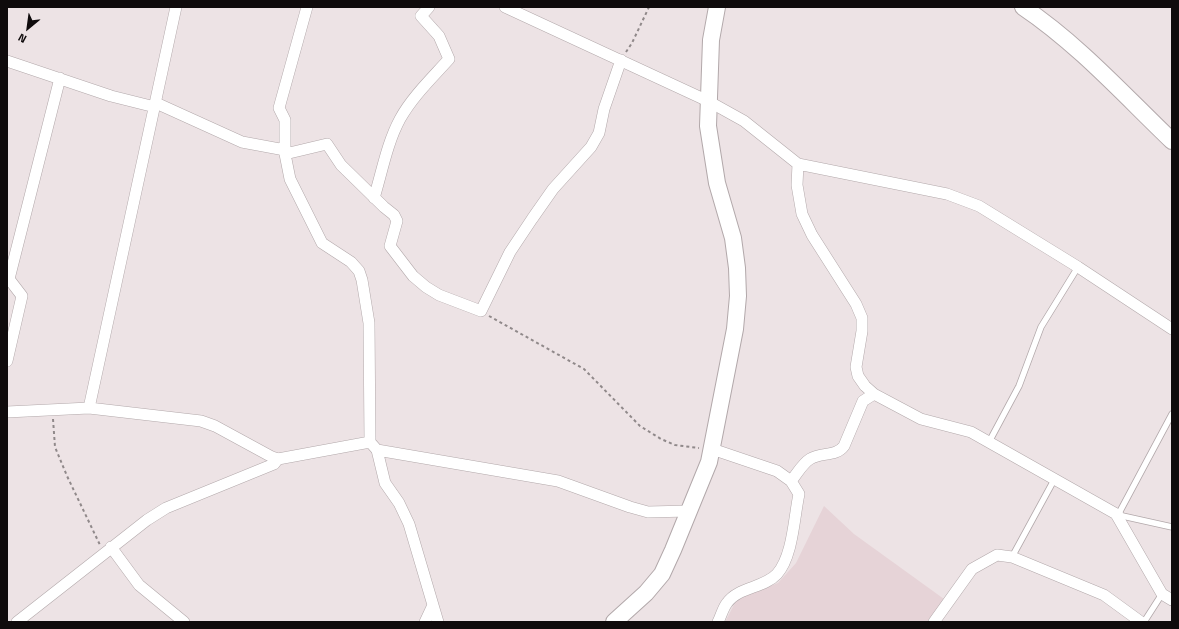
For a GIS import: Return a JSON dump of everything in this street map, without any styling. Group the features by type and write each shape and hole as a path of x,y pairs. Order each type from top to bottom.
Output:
{"street":[{"path":"88,408 176,7"},
{"path":"307,7 286,76 279,108 284,120 285,152 290,179 322,243 351,262 359,271 362,280 369,323 373,446 385,483 400,503 409,524 438,622"},
{"path":"374,198 394,132 401,118 409,105 449,59 439,36 421,16 429,7"},
{"path":"505,7 708,101 744,121 798,164 947,194 979,206 1078,267 1172,329"},
{"path":"614,622 646,593 662,574 689,511 712,449 735,329 738,296 737,268 732,238 716,183 710,151 708,126 711,40 717,7"},
{"path":"1023,7 1041,19 1084,57 1172,141"},
{"path":"7,61 111,96 155,105 242,142 285,152 327,144 341,165 374,198 394,215 397,221 390,246 414,276 439,295 481,311 510,252 532,218 553,189 591,147 599,133 604,109 621,60"},
{"path":"7,361 17,324 22,296 8,279 60,78"},
{"path":"798,164 797,185 802,214 812,235 856,304 862,318 862,331 856,367 858,376 865,386 874,394 921,419 971,432 1054,480 1117,514 1162,594 1172,600"},
{"path":"791,481 804,463 811,458 841,450 863,401 874,394"},
{"path":"7,412 88,408 201,421 215,426 272,457 278,458 373,446 558,481 648,512 689,511"},
{"path":"712,449 777,471 791,481 799,494 788,554 778,574 762,585 738,594 728,602 718,622"},
{"path":"17,622 147,520 166,508 274,464 278,458"},
{"path":"108,550 139,585 177,620"},
{"path":"934,622 972,569 997,555 1012,557 1104,595 1141,622"},
{"path":"425,622 433,605"}],"lane":[{"path":"990,442 1019,386 1041,327 1078,267"},
{"path":"1172,414 1117,514 1172,527"},
{"path":"1012,557 1054,480"},
{"path":"1144,622 1162,594"}],"path":[{"path":"621,60 632,43 648,7"},
{"path":"481,311 584,369 640,426 660,439 675,446 712,449"},
{"path":"53,410 55,447 66,476 108,550"}],"shaded area":[{"path":"824,506 854,534 944,599 928,622 725,622 737,599 778,583 796,563"}]}
